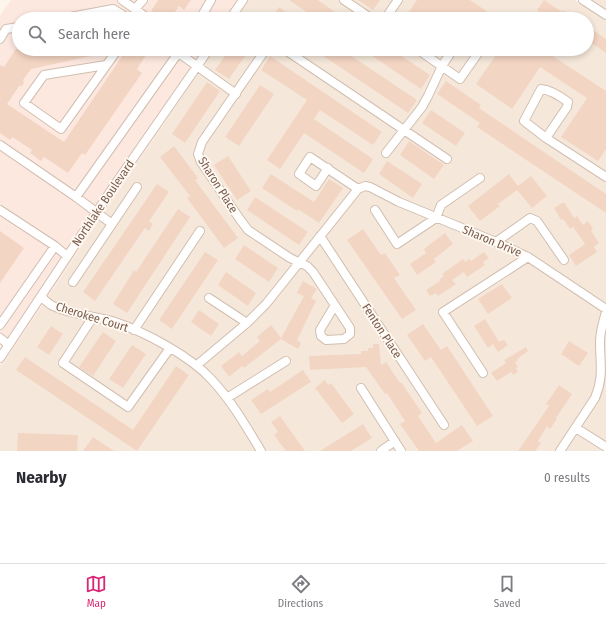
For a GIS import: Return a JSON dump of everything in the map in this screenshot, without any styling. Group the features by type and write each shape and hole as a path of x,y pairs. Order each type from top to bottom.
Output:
{"street":[{"path":"122,0 139,12"},
{"path":"135,9 143,0"},
{"path":"204,12 211,0"},
{"path":"235,12 243,0"},
{"path":"344,0 362,12"},
{"path":"390,12 398,0"},
{"path":"583,0 606,16"},
{"path":"97,12 113,9 118,12"},
{"path":"0,39 6,29 12,28"},
{"path":"106,65 44,75 24,103 61,129 113,56"},
{"path":"76,196 174,56"},
{"path":"185,56 197,67 236,94"},
{"name":"Northlake Boulevard","path":"0,358 96,213 204,56"},
{"name":"Sharon Place","path":"261,56 202,142 198,154 248,230 290,258 299,261"},
{"path":"294,56 447,158"},
{"path":"427,56 460,79 476,56"},
{"path":"386,153 425,101 448,56"},
{"path":"546,138 567,107 568,102 562,97 548,90 541,90 524,121 546,138 606,177"},
{"path":"0,146 76,196 112,224"},
{"path":"197,365 247,323 277,290 358,189 328,168"},
{"path":"374,210 397,244 436,218 441,205 480,178"},
{"name":"Sharon Drive","path":"358,189 365,186 370,187 399,202 496,242 528,257 606,310"},
{"path":"73,282 138,187"},
{"path":"0,210 55,246 67,256"},
{"path":"496,242 530,218 534,219 537,221 564,260"},
{"path":"134,330 200,231"},
{"name":"Fenton Place","path":"320,236 444,426"},
{"path":"0,325 55,246"},
{"path":"483,373 443,312 528,257"},
{"path":"299,261 313,272 335,305"},
{"name":"Cherokee Court","path":"40,297 52,305 115,322 134,330 170,348 197,365 211,378 227,398 262,451"},
{"path":"209,298 247,323"},
{"path":"560,451 595,398 600,384 600,341 606,310"},
{"path":"93,317 63,363 128,407 170,348"},
{"path":"1,338 9,345"},
{"path":"227,398 286,361"},
{"path":"360,388 401,451"},
{"path":"576,428 606,447"},
{"path":"381,451 395,441"}],"shaded area":[{"path":"11,0 238,0 230,12 12,12 12,56 200,56 113,181 8,339 1,333 0,334 0,16"},
{"path":"247,0 575,0 593,12 239,12"},
{"path":"591,0 606,0 606,10"},
{"path":"594,13 606,21 606,302 603,308 596,341 597,374 592,396 555,451 0,451 0,369 209,56 594,56"},
{"path":"193,80 0,369 0,365 70,258"},
{"path":"606,329 606,442 581,426 599,400 604,385 604,341"},
{"path":"577,433 603,451 565,451"}],"building":[{"path":"158,0 191,0 184,10 179,6 175,12 151,11"},
{"path":"289,0 318,0 335,12 307,12"},
{"path":"358,0 380,0 373,10"},
{"path":"417,0 470,0 488,12 409,12"},
{"path":"544,0 562,12 540,12 537,10"},
{"path":"279,7 286,12 276,12"},
{"path":"594,31 606,39 606,53 594,45"},
{"path":"12,55 91,56 31,69 23,80 24,83 22,86 19,86 7,104 64,142 122,56 145,56 137,69 142,73 85,155 82,153 68,173 44,157 41,161 30,153 32,150 12,137 10,140 0,133 0,65 4,67"},
{"path":"225,56 245,56 229,79 215,70"},
{"path":"270,56 382,132 373,145 320,110 314,119 373,159 364,173 304,133 280,169 267,160 307,100 261,70"},
{"path":"323,56 351,56 417,100 408,113"},
{"path":"372,56 402,56 430,75 421,89"},
{"path":"495,56 553,56 606,91 606,149 598,161 561,137 587,98 540,67 512,109 476,84"},
{"path":"446,81 481,105 479,108 606,194 606,213 477,127 480,123 437,94"},
{"path":"207,82 220,91 185,143 172,134"},
{"path":"260,85 274,94 239,146 225,137"},
{"path":"431,110 465,133 456,146 422,123"},
{"path":"409,141 444,165 434,179 400,155"},
{"path":"174,146 198,178 195,180 238,238 224,248 187,198 190,196 160,157"},
{"path":"228,156 251,191 237,200 214,165"},
{"path":"387,161 422,184 413,198 379,174"},
{"path":"271,174 314,202 329,179 343,188 319,223 298,209 297,211 262,188"},
{"path":"509,174 518,186 531,176 547,196 532,208 517,190 498,204 500,206 480,221 468,206"},
{"path":"157,184 169,192 149,221 153,224 149,231 145,228 95,301 83,292"},
{"path":"255,197 308,232 299,245 247,210"},
{"path":"564,202 574,218 577,216 583,225 588,221 593,229 591,231 599,243 594,247 597,252 576,266 569,255 585,244 573,227 570,229 563,219 561,220 554,208"},
{"path":"178,209 190,217 127,313 113,304 134,270 136,272"},
{"path":"363,229 381,255 385,253 400,275 394,278 416,310 402,319 347,240"},
{"path":"0,231 24,248 0,283"},
{"path":"445,233 453,244 434,259 436,262 417,275 410,264 426,253 424,249"},
{"path":"244,245 278,268 269,282 235,259"},
{"path":"205,252 218,260 172,329 159,320"},
{"path":"484,252 489,258 483,262 485,265 467,277 464,272 452,280 456,284 438,296 436,293 430,296 426,290 440,281 439,280 444,276 442,274 463,259 465,262 469,259 471,261"},
{"path":"226,272 256,293 248,306 218,285"},
{"path":"303,281 317,289 311,298 316,301 297,340 301,343 298,349 281,339 244,368 242,366 229,377 221,366 239,352 242,356 260,341 257,337 271,325 281,338 304,296 297,293"},
{"path":"502,284 512,298 488,314 478,299"},
{"path":"199,310 219,324 211,336 191,322"},
{"path":"485,319 499,342 504,340 508,345 498,352 493,344 488,348 474,326"},
{"path":"423,324 441,350 447,346 493,416 477,426 431,357 425,361 407,335"},
{"path":"51,326 63,334 49,355 37,347"},
{"path":"103,332 116,341 93,376 79,367"},
{"path":"569,341 588,353 579,366 561,354"},
{"path":"373,344 379,344 381,365 386,362 400,383 401,382 422,413 418,416 436,443 462,425 473,441 457,451 419,451 400,424 405,421 387,393 385,394 366,367 310,370 309,356 361,354 361,351 368,351 368,348 373,348"},
{"path":"132,345 146,354 123,388 109,379"},
{"path":"526,347 528,351 517,359 518,360 515,363 518,367 516,368 518,372 513,375 511,372 497,381 491,373 506,363 504,360"},
{"path":"25,357 133,430 176,366 189,375 137,451 16,370"},
{"path":"303,370 311,382 261,414 251,400 268,389 270,392"},
{"path":"325,380 328,385 331,383 354,414 342,423 315,388"},
{"path":"559,385 572,394 556,418 557,419 550,429 547,426 538,441 541,443 535,451 518,451 549,406 546,404"},
{"path":"280,416 305,451 286,451 274,435 278,432 271,422"},
{"path":"363,424 372,438 351,451 320,451"},
{"path":"18,433 78,435 77,451 17,451"},
{"path":"93,437 114,451 83,451"}]}
